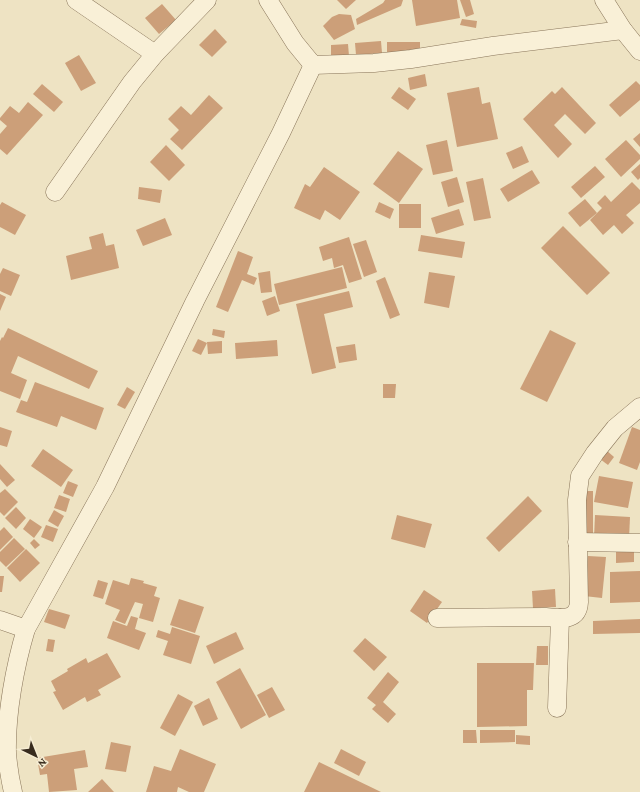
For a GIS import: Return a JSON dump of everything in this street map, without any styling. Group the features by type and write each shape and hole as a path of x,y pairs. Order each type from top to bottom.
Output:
{"street":[{"path":"76,0 155,54"},
{"path":"55,192 132,82 155,54 207,0"},
{"path":"268,0 295,43 313,65"},
{"path":"604,0 623,30 640,50"},
{"path":"313,65 359,64 411,59 494,46 623,30"},
{"path":"13,792 7,753 8,734 12,693 19,653 26,629 105,487 195,301 281,133 313,65"},
{"path":"437,618 560,618 572,616 576,613 579,608 577,500 580,476 595,453 615,428 640,407"},
{"path":"577,542 640,543"},
{"path":"557,708 560,618"},
{"path":"0,620 26,629"}],"building":[{"path":"337,0 356,0 346,9"},
{"path":"385,0 403,0 401,6 357,25 356,19 383,3"},
{"path":"412,0 457,0 460,18 416,26"},
{"path":"460,0 470,0 474,14 466,17"},
{"path":"162,4 176,20 159,34 145,18"},
{"path":"339,14 351,15 355,29 334,40 323,26 332,17"},
{"path":"462,19 477,21 476,28 460,25"},
{"path":"215,29 227,42 212,57 199,45"},
{"path":"381,41 382,53 356,55 355,43"},
{"path":"387,42 420,42 420,52 387,52"},
{"path":"348,44 349,56 331,57 331,45"},
{"path":"79,55 96,83 81,91 65,63"},
{"path":"425,74 427,86 410,90 408,78"},
{"path":"636,81 640,85 640,100 620,117 609,105"},
{"path":"42,84 63,102 54,112 33,94"},
{"path":"399,87 416,99 408,110 391,98"},
{"path":"479,87 482,104 490,102 498,139 457,147 447,93"},
{"path":"562,87 596,123 585,134 565,114 554,125 572,144 558,158 523,119 552,91 555,94"},
{"path":"209,95 223,108 182,150 170,139 179,130 168,119 181,106 191,115"},
{"path":"28,102 43,115 7,155 0,149 0,134 7,126 0,120 0,118 10,106 19,113"},
{"path":"640,133 640,147 633,139"},
{"path":"447,140 453,171 433,175 426,145"},
{"path":"626,140 640,155 640,159 621,177 605,159"},
{"path":"166,145 185,165 169,181 150,162"},
{"path":"522,146 529,162 513,169 506,153"},
{"path":"398,151 423,169 399,203 373,184"},
{"path":"640,164 640,178 638,180 631,172"},
{"path":"595,166 605,177 581,198 571,187"},
{"path":"324,167 360,192 340,220 325,210 320,220 294,208 305,184 310,187"},
{"path":"532,170 540,183 508,202 500,189"},
{"path":"457,177 464,202 448,207 441,182"},
{"path":"483,178 491,218 474,221 466,182"},
{"path":"632,182 640,190 640,203 626,215 634,223 622,234 614,225 603,235 590,220 602,208 597,203 605,195 611,202"},
{"path":"139,187 162,190 160,203 138,199"},
{"path":"585,199 597,213 580,227 568,213"},
{"path":"2,202 26,215 15,235 0,227 0,205"},
{"path":"379,202 394,209 390,219 375,212"},
{"path":"399,204 421,204 421,228 399,228"},
{"path":"459,209 464,225 436,234 431,218"},
{"path":"165,218 172,235 143,246 136,230"},
{"path":"563,226 610,273 587,295 541,248"},
{"path":"103,233 106,246 114,244 119,268 71,280 66,256 92,249 89,237"},
{"path":"421,235 465,242 462,258 418,251"},
{"path":"349,237 362,279 349,283 343,265 334,268 332,258 323,261 319,247"},
{"path":"366,240 377,272 364,277 353,244"},
{"path":"238,251 253,257 247,274 257,278 254,285 242,280 228,312 216,307"},
{"path":"342,267 347,288 279,305 274,284"},
{"path":"3,268 20,275 11,296 0,291 0,274"},
{"path":"270,271 272,292 261,293 258,273"},
{"path":"429,272 455,276 449,308 424,303"},
{"path":"385,277 400,315 390,319 376,281"},
{"path":"349,291 353,307 324,314 336,368 312,374 296,304"},
{"path":"0,294 6,297 0,311"},
{"path":"275,296 280,311 267,316 262,301"},
{"path":"8,328 98,371 89,389 18,356 11,373 27,380 20,399 0,391 0,341"},
{"path":"213,329 225,331 224,338 212,335"},
{"path":"550,330 576,343 547,402 520,389"},
{"path":"198,339 207,343 201,355 192,351"},
{"path":"277,340 278,356 236,359 235,343"},
{"path":"222,341 222,353 208,354 207,342"},
{"path":"355,344 357,360 339,363 336,347"},
{"path":"35,382 104,408 96,430 61,416 57,427 16,412 21,400 27,402"},
{"path":"383,384 396,384 395,398 383,398"},
{"path":"127,387 135,392 125,409 117,405"},
{"path":"0,427 12,431 7,447 0,445"},
{"path":"632,427 640,430 640,462 637,470 619,463"},
{"path":"43,449 73,470 61,487 31,466"},
{"path":"606,450 614,457 608,465 600,459"},
{"path":"0,464 15,480 7,487 0,479"},
{"path":"599,476 633,482 628,508 594,502"},
{"path":"68,481 78,485 73,497 63,493"},
{"path":"5,489 18,502 4,516 0,512 0,493"},
{"path":"582,491 593,491 593,535 581,535"},
{"path":"59,495 70,499 66,512 54,508"},
{"path":"528,496 542,511 499,552 486,538"},
{"path":"16,507 26,518 16,529 5,518"},
{"path":"54,510 64,516 58,527 48,521"},
{"path":"397,515 432,524 425,548 391,539"},
{"path":"595,515 630,517 629,539 594,538"},
{"path":"30,519 42,527 34,538 23,529"},
{"path":"46,525 58,529 53,542 41,537"},
{"path":"4,527 13,537 0,550 0,531"},
{"path":"14,538 25,549 6,567 0,561 0,552"},
{"path":"34,539 40,545 35,549 30,543"},
{"path":"26,549 40,563 20,582 7,568"},
{"path":"616,551 634,551 634,562 616,563"},
{"path":"588,556 606,557 602,598 584,596"},
{"path":"640,571 640,602 610,603 610,572"},
{"path":"0,576 4,576 2,592 0,592"},
{"path":"131,578 144,581 143,583 157,587 154,596 160,598 153,622 139,618 143,604 135,602 125,624 115,620 120,610 105,604 113,580 129,585"},
{"path":"98,580 108,583 103,599 93,596"},
{"path":"555,589 556,607 533,608 532,591"},
{"path":"424,590 442,602 427,623 410,611"},
{"path":"179,599 204,607 195,633 170,625"},
{"path":"49,609 70,615 65,629 44,622"},
{"path":"131,616 138,618 135,629 146,633 139,650 107,638 113,621 127,626"},
{"path":"640,619 640,633 593,634 593,621"},
{"path":"172,627 200,636 191,664 163,655 168,641 156,637 158,630 170,634"},
{"path":"236,632 244,649 214,664 206,646"},
{"path":"365,638 387,657 374,671 353,651"},
{"path":"48,639 55,640 53,652 46,651"},
{"path":"537,646 548,646 548,665 536,665"},
{"path":"107,653 121,677 98,690 101,695 87,702 85,697 63,710 53,692 56,691 51,681 68,671 67,669 86,658 88,663"},
{"path":"477,663 534,663 533,690 527,690 527,726 477,727"},
{"path":"240,668 266,715 241,729 216,682"},
{"path":"388,672 399,682 383,702 396,714 388,723 372,709 376,705 367,698"},
{"path":"272,687 285,710 269,718 257,695"},
{"path":"178,694 193,702 175,736 160,728"},
{"path":"209,698 218,719 203,726 194,706"},
{"path":"463,730 476,730 477,743 463,743"},
{"path":"480,730 515,730 515,742 480,743"},
{"path":"516,735 530,736 530,745 516,744"},
{"path":"111,742 131,746 126,772 105,769"},
{"path":"180,749 216,764 204,792 189,792 178,787 177,792 146,792 154,766 171,771"},
{"path":"341,749 366,762 359,776 334,763"},
{"path":"85,750 88,767 74,769 77,790 49,792 47,774 40,775 37,758"},
{"path":"319,762 381,792 304,792"},
{"path":"102,779 114,792 88,792"}]}
